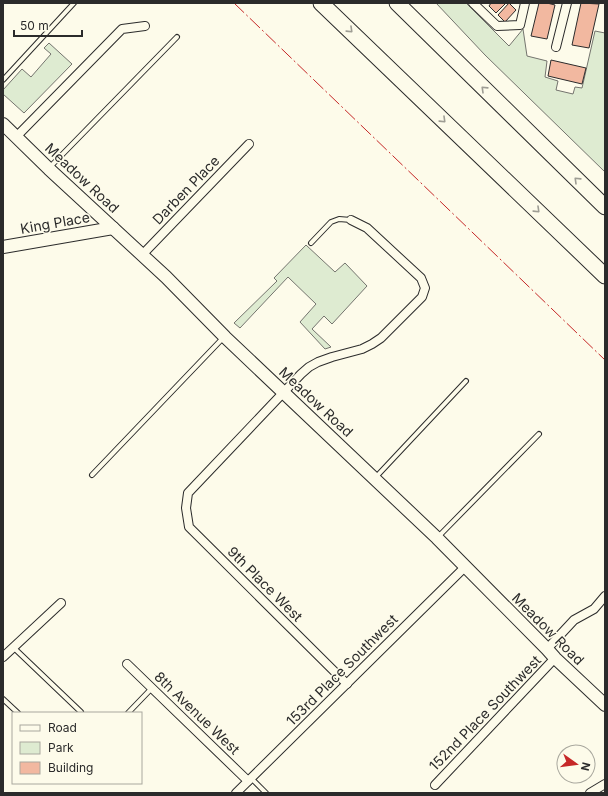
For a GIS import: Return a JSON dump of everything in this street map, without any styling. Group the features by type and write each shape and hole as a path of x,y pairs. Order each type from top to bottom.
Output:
{"highway":[{"path":"321,3 605,276"},
{"path":"397,3 605,207"}],"street":[{"path":"473,3 497,26 520,25 525,3"},
{"path":"556,47 567,3"},
{"path":"16,137 122,29 145,26"},
{"name":"Meadow Road","path":"3,124 49,169 166,277 225,337 375,478 466,566 555,658 605,705"},
{"name":"Darben Place","path":"142,255 250,144"},
{"path":"284,392 301,374 314,364 332,357 362,349 381,338 422,297 425,288 421,278 367,228 351,220"},
{"name":"King Place","path":"3,247 113,228"},
{"name":"9th Place West","path":"284,392 188,493 186,508 189,527 347,684"},
{"name":"153rd Place Southwest","path":"236,793 466,566"},
{"name":"152nd Place Southwest","path":"547,649 574,620 594,608 605,596"},
{"path":"3,657 61,603"},
{"name":"152nd Place Southwest","path":"435,785 555,658"},
{"name":"8th Avenue West","path":"127,664 250,780"},
{"path":"590,793 605,784"}],"lane":[{"path":"3,80 74,3"},
{"path":"49,169 178,37"},
{"path":"311,243 332,222 338,219 351,220"},
{"path":"92,475 225,337"},
{"path":"375,478 466,381"},
{"path":"437,538 539,434"},
{"path":"13,647 81,712"},
{"path":"129,712 152,688"},
{"path":"3,699 17,712"},
{"path":"250,780 266,793"}],"green space":[{"path":"436,3 466,3 509,46 523,29 527,56 547,61 545,77 558,81 556,90 573,94 575,87 582,88 595,31 605,33 605,172 485,55"},
{"path":"49,43 72,64 24,113 3,94 3,90 22,69 31,77 51,54 44,48"},
{"path":"306,245 335,272 345,263 367,286 332,324 324,316 312,329 331,347 325,349 300,322 316,304 288,277 240,328 234,323 277,281 274,278"}],"building":[{"path":"491,3 506,3 496,13 489,6"},
{"path":"509,3 516,10 505,22 498,15"},
{"path":"539,3 555,5 547,39 531,36"},
{"path":"581,3 599,4 589,48 572,45"},
{"path":"551,60 586,68 582,84 548,76"}],"power":[{"path":"234,3 605,360"}]}
